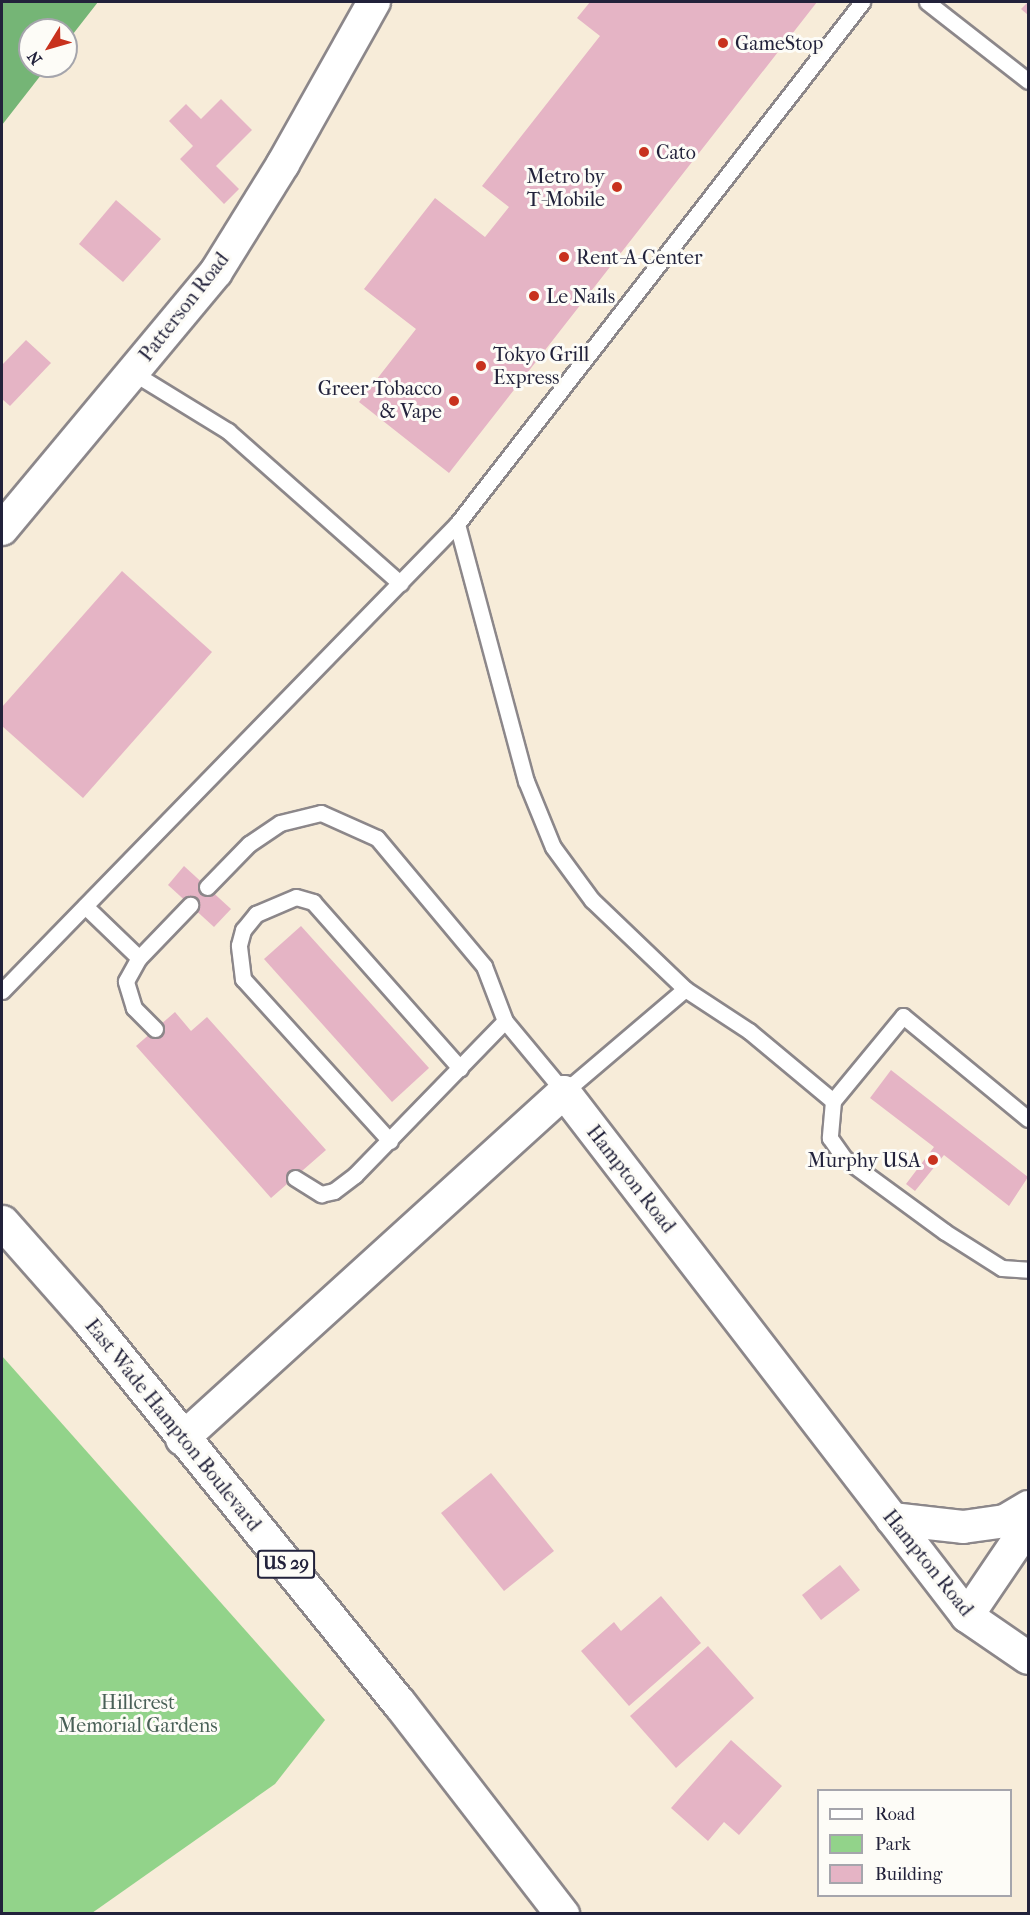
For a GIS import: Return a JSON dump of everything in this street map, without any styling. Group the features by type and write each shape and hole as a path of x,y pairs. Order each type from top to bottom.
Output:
{"main road":[{"name":"East Wade Hampton Boulevard","path":"2,1222 87,1318 399,1703 562,1914"}],"street":[{"name":"Patterson Road","path":"2,529 216,272 283,164 374,2"},
{"path":"183,1438 564,1092"},
{"name":"Hampton Road","path":"564,1092 967,1616 1029,1658"},
{"path":"892,1519 963,1527 1005,1521 1029,1507"},
{"path":"967,1616 1029,1526"}],"lane":[{"path":"2,991 457,524 862,2"},
{"path":"927,2 1029,81"},
{"path":"132,372 228,432 400,583"},
{"path":"457,524 526,781 553,848 592,900 685,989 749,1031 833,1101"},
{"path":"207,887 249,843 280,823 321,813 377,838 484,966 505,1021 564,1092 685,989"},
{"path":"390,1141 243,979 239,945 243,930 256,914 296,897 313,902 459,1068"},
{"path":"155,1029 134,1008 126,991 126,981 139,958 190,905"},
{"path":"85,906 139,958"},
{"path":"1029,1119 903,1016 833,1101 830,1138 844,1158 1002,1269 1029,1270"},
{"path":"295,1178 321,1194 334,1191 390,1141 505,1021"}],"green space":[{"path":"2,2 98,2 78,28 78,18 18,18 18,78 39,78 2,125"},
{"name":"Hillcrest Memorial Gardens","path":"2,1356 325,1720 275,1784 92,1913 2,1913"}],"building":[{"path":"590,2 817,2 449,473 359,402 416,329 364,289 435,198 485,237 509,207 482,186 600,36 577,18"},
{"path":"1028,2 1028,15 1021,9"},
{"path":"221,99 252,130 216,166 239,189 224,204 180,159 193,146 169,121 186,104 201,119"},
{"path":"116,200 161,239 123,282 79,244"},
{"path":"26,340 51,363 10,406 2,399 2,365"},
{"path":"122,571 212,652 83,798 2,726 2,707"},
{"path":"184,866 231,909 214,927 168,885"},
{"path":"301,926 429,1068 392,1102 264,959"},
{"path":"175,1012 191,1031 207,1017 326,1150 271,1198 136,1046"},
{"path":"891,1070 1028,1177 1009,1206 944,1155 915,1191 906,1184 934,1147 870,1098"},
{"path":"491,1473 554,1551 504,1591 441,1513"},
{"path":"840,1565 860,1590 821,1620 802,1595"},
{"path":"661,1596 701,1643 629,1706 581,1651 614,1622 621,1631"},
{"path":"708,1646 754,1698 676,1768 630,1716"},
{"path":"731,1740 782,1786 739,1835 724,1822 708,1841 671,1808"}],"place":[{"name":"GameStop","path":"723,43"},
{"name":"Cato","path":"644,152"},
{"name":"Metro by T-Mobile","path":"617,187"},
{"name":"Rent-A-Center","path":"564,257"},
{"name":"Le Nails","path":"534,296"},
{"name":"Tokyo Grill Express","path":"481,366"},
{"name":"Greer Tobacco & Vape","path":"454,401"},
{"name":"Murphy USA","path":"933,1160"}]}
